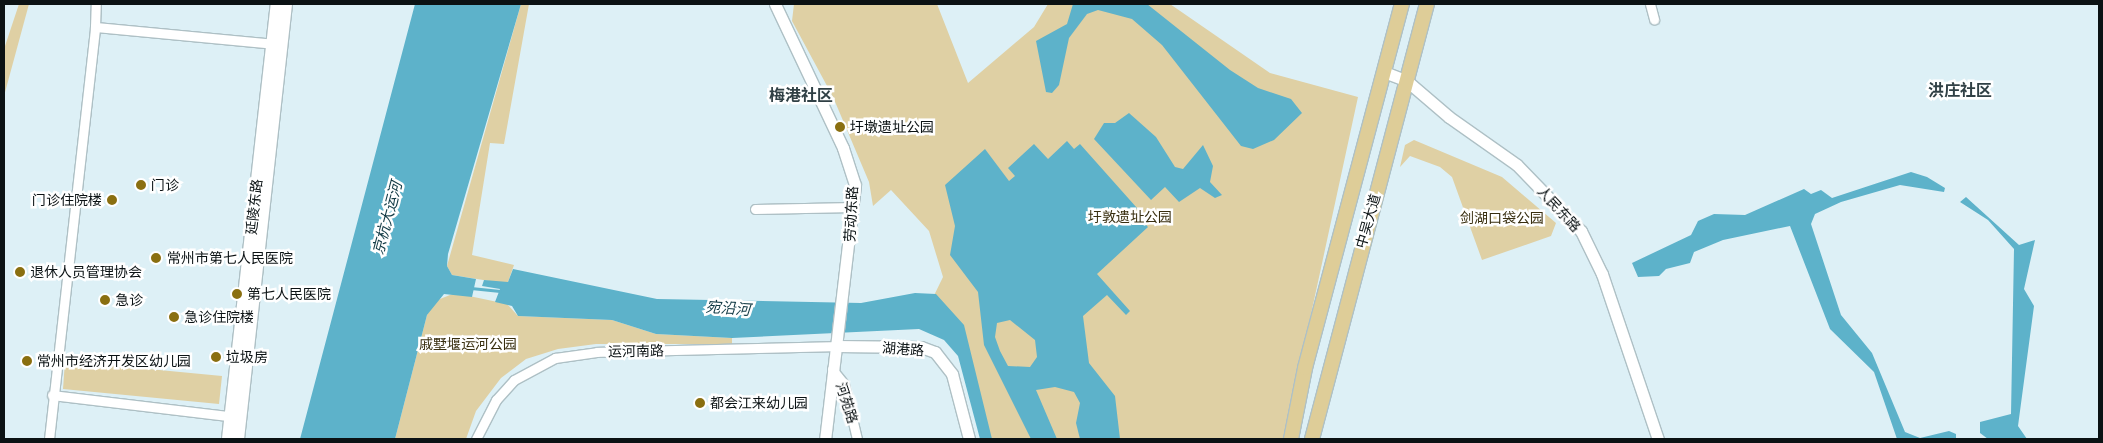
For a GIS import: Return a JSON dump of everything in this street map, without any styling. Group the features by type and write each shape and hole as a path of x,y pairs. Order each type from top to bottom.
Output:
{"main road":[{"name":"延陵东路","path":"277,4 277,44"},
{"name":"延陵东路","path":"228,439 235,417 277,44 286,4"},
{"name":"中吴大道","path":"1291,439 1305,368 1402,4"},
{"name":"中吴大道","path":"1312,439 1427,4"},
{"name":"延陵东路","path":"235,417 238,439"}],"street":[{"path":"49,439 52,395 95,27 96,4"},
{"path":"1650,4 1654,19"},
{"name":"劳动东路","path":"779,6 844,148 855,185 854,207 824,439"},
{"path":"95,27 277,44"},
{"name":"人民东路","path":"1384,72 1407,81 1449,118 1517,165 1581,231 1602,274 1658,439"},
{"path":"755,210 854,207"},
{"name":"运河南路","path":"476,439 496,400 514,380 555,358 597,352 836,341"},
{"name":"湖港路","path":"836,341 921,347 935,352 952,374 969,439"},
{"name":"河苑路","path":"832,369 844,384 858,439"},
{"path":"52,395 235,417"}],"green space":[{"path":"19,4 29,4 4,96 4,49"},
{"path":"521,4 529,4 504,144 490,143 472,255 514,265 508,282 502,283 452,275 447,266"},
{"name":"圩敦遗址公园","path":"794,4 937,4 968,83 1034,27 1048,4 1170,4 1270,73 1358,97 1284,439 988,439 953,328 924,316 943,277 929,231 891,190 873,206 869,182 833,97 792,21"},
{"name":"剑湖口袋公园","path":"1414,140 1502,177 1556,223 1551,236 1482,260 1452,177 1440,167 1410,156 1400,167 1405,145"},
{"name":"戚墅堰运河公园","path":"455,293 507,304 518,316 612,320 656,334 732,338 732,344 596,344 558,349 526,359 501,378 476,411 466,439 395,439 427,315 435,301"},
{"path":"65,361 222,376 219,404 63,389"}],"water":[{"name":"京杭大运河","path":"415,4 521,4 448,254 447,266 452,275 476,279 472,297 444,294 427,315 395,439 300,439"},
{"path":"1073,4 1147,4 1230,70 1258,88 1291,99 1302,113 1274,140 1253,149 1241,146 1162,45 1132,19 1098,10 1087,14 1069,38 1059,85 1052,93 1046,92 1036,41 1067,24"},
{"path":"1129,113 1156,137 1175,167 1183,169 1203,145 1213,166 1210,182 1222,195 1215,198 1200,188 1179,202 1165,187 1151,200 1094,139 1104,123 1115,123"},
{"path":"1067,141 1074,149 1080,144 1137,208 1134,212 1148,227 1097,274 1130,311 1126,315 1107,295 1083,316 1089,363 1115,396 1120,439 1080,439 1076,423 1080,403 1074,392 1055,387 1036,390 1057,439 1031,439 984,345 978,292 950,255 955,226 945,185 985,149 1009,181 1015,176 1008,168 1034,144 1048,159","holes":["1010,320 1035,340 1037,357 1030,367 1008,366 995,337 997,323"]},
{"path":"1911,172 1927,177 1945,188 1944,192 1900,185 1841,202 1815,214 1811,224 1841,315 1872,353 1905,432 1920,438 1949,431 1956,434 1956,439 1897,439 1874,372 1830,329 1790,226 1723,240 1694,252 1690,263 1666,269 1659,276 1638,277 1632,263 1691,235 1698,221 1714,214 1745,215 1804,189 1811,194 1821,190 1832,198"},
{"path":"1966,197 2019,245 2035,240 2024,289 2034,306 2018,426 2027,439 1988,439 1980,433 1980,422 2011,414 2014,249 1988,220 1960,202"},
{"path":"513,269 657,299 861,303 915,293 936,294 964,325 992,439 980,439 958,356 944,340 919,329 732,338 656,334 612,320 518,316 512,306 495,302 500,289 482,286 484,280 508,282"}],"waterway":[{"name":"宛沿河","path":"471,288 500,291"}],"place":[{"name":"圩墩遗址公园","path":"840,127"},
{"name":"门诊","path":"141,185"},
{"name":"门诊住院楼","path":"112,200"},
{"name":"常州市第七人民医院","path":"156,258"},
{"name":"退休人员管理协会","path":"20,272"},
{"name":"第七人民医院","path":"237,294"},
{"name":"急诊","path":"105,300"},
{"name":"急诊住院楼","path":"174,317"},
{"name":"垃圾房","path":"216,357"},
{"name":"常州市经济开发区幼儿园","path":"27,361"},
{"name":"都会江来幼儿园","path":"700,403"}],"district":[{"name":"洪庄社区","path":"1960,90"},
{"name":"梅港社区","path":"801,95"}]}
